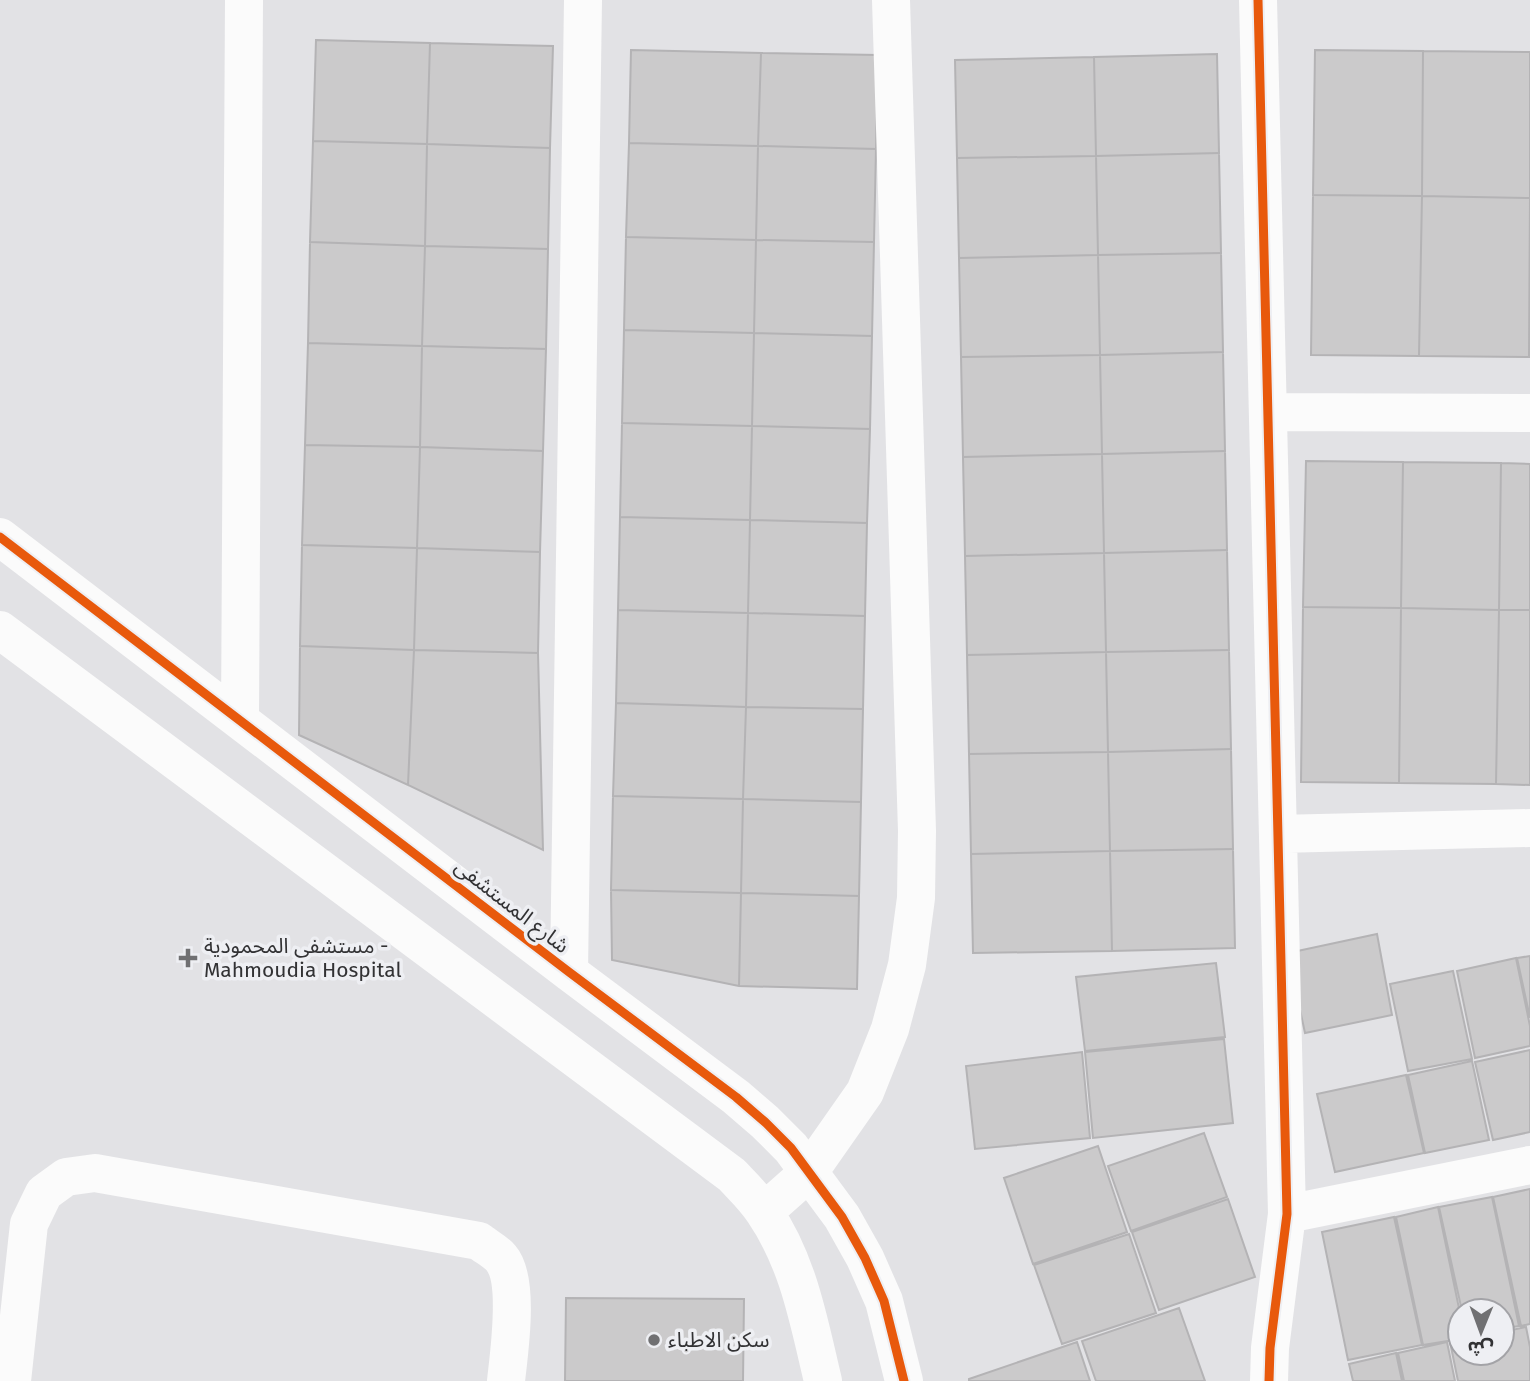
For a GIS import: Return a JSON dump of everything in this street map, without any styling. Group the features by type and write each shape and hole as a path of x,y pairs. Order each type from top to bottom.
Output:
{"street":[{"path":"240,719 244,0"},
{"path":"569,972 583,0"},
{"path":"764,1212 809,1172 865,1092 890,1029 906,965 916,898 917,818 891,0"},
{"path":"1258,0 1287,1214 1270,1348 1269,1381"},
{"path":"1268,412 1530,413"},
{"name":"شارع المستشفى","path":"0,537 736,1097 791,1148 842,1217 865,1258 884,1301 904,1381"},
{"path":"0,630 732,1175 764,1212 787,1252 796,1274 822,1381"},
{"path":"1278,834 1530,828"},
{"path":"1287,1214 1530,1166"},
{"path":"12,1381 29,1224 44,1193 66,1177 95,1173 479,1241 502,1259 511,1287 513,1314 506,1381"}],"building":[{"path":"316,40 430,43 427,144 313,141"},
{"path":"430,43 553,46 550,148 427,144"},
{"path":"631,50 761,53 758,146 629,143"},
{"path":"1315,50 1423,51 1422,196 1313,195"},
{"path":"1423,51 1530,52 1530,198 1422,196"},
{"path":"761,53 878,55 876,149 758,146"},
{"path":"1217,54 1219,153 1096,156 1094,57"},
{"path":"1094,57 1096,156 957,158 955,60"},
{"path":"313,141 427,144 425,246 310,242"},
{"path":"629,143 758,146 756,240 626,237"},
{"path":"427,144 550,148 548,249 425,246"},
{"path":"758,146 876,149 874,242 756,240"},
{"path":"1219,153 1221,253 1098,255 1096,156"},
{"path":"1096,156 1098,255 959,258 957,158"},
{"path":"1313,195 1422,196 1419,356 1311,355"},
{"path":"1422,196 1530,198 1529,357 1419,356"},
{"path":"626,237 756,240 754,333 624,330"},
{"path":"756,240 874,242 872,336 754,333"},
{"path":"310,242 425,246 422,346 308,343"},
{"path":"425,246 548,249 546,349 422,346"},
{"path":"1221,253 1223,352 1100,355 1098,255"},
{"path":"1098,255 1100,355 961,357 959,258"},
{"path":"624,330 754,333 752,426 622,423"},
{"path":"754,333 872,336 870,429 752,426"},
{"path":"308,343 422,346 420,447 305,445"},
{"path":"422,346 546,349 543,451 420,447"},
{"path":"1223,352 1225,451 1102,454 1100,355"},
{"path":"1100,355 1102,454 963,457 961,357"},
{"path":"622,423 752,426 750,520 620,517"},
{"path":"752,426 870,429 867,523 750,520"},
{"path":"305,445 420,447 417,548 302,545"},
{"path":"420,447 543,451 540,552 417,548"},
{"path":"1225,451 1227,550 1104,553 1102,454"},
{"path":"1102,454 1104,553 965,556 963,457"},
{"path":"1306,461 1403,462 1401,608 1303,607"},
{"path":"1403,462 1501,463 1499,610 1401,608"},
{"path":"1501,463 1530,464 1530,610 1499,610"},
{"path":"620,517 750,520 748,613 618,610"},
{"path":"750,520 867,523 865,616 748,613"},
{"path":"302,545 417,548 414,650 300,646"},
{"path":"417,548 540,552 538,653 414,650"},
{"path":"1227,550 1229,650 1106,652 1104,553"},
{"path":"1104,553 1106,652 967,655 965,556"},
{"path":"1303,607 1401,608 1399,783 1301,782"},
{"path":"1401,608 1499,610 1496,784 1399,783"},
{"path":"618,610 748,613 746,707 616,703"},
{"path":"1499,610 1530,610 1530,785 1496,784"},
{"path":"748,613 865,616 863,709 746,707"},
{"path":"300,646 414,650 408,785 299,735"},
{"path":"414,650 538,653 543,850 408,785"},
{"path":"1229,650 1231,749 1108,752 1106,652"},
{"path":"1106,652 1108,752 969,754 967,655"},
{"path":"616,703 746,707 743,799 613,796"},
{"path":"746,707 863,709 861,802 743,799"},
{"path":"1231,749 1233,849 1110,851 1108,752"},
{"path":"1108,752 1110,851 971,854 969,754"},
{"path":"613,796 743,799 741,893 611,890"},
{"path":"743,799 861,802 859,896 741,893"},
{"path":"1233,849 1235,948 1112,951 1110,851"},
{"path":"1110,851 1112,951 973,953 971,854"},
{"path":"611,890 741,893 739,986 612,960"},
{"path":"741,893 859,896 857,989 739,986"},
{"path":"1377,934 1392,1015 1305,1033 1288,953"},
{"path":"1530,956 1530,1018 1517,958"},
{"path":"1516,958 1530,1026 1530,1046 1475,1058 1457,971"},
{"path":"1216,963 1225,1037 1085,1051 1076,977"},
{"path":"1453,971 1472,1059 1408,1071 1390,984"},
{"path":"1224,1039 1233,1123 1093,1138 1085,1052"},
{"path":"1530,1050 1530,1132 1493,1140 1475,1062"},
{"path":"1082,1052 1090,1138 975,1149 966,1066"},
{"path":"1472,1061 1489,1140 1425,1153 1408,1075"},
{"path":"1406,1075 1424,1153 1335,1172 1317,1094"},
{"path":"1204,1133 1227,1197 1131,1231 1108,1166"},
{"path":"1098,1146 1127,1232 1033,1264 1004,1178"},
{"path":"1530,1189 1530,1324 1521,1326 1493,1197"},
{"path":"1492,1197 1513,1297 1459,1297 1439,1207"},
{"path":"1228,1199 1255,1277 1159,1310 1132,1232"},
{"path":"1438,1207 1457,1297 1446,1297 1446,1341 1423,1345 1396,1217"},
{"path":"1394,1217 1422,1345 1348,1360 1322,1232"},
{"path":"1129,1234 1156,1313 1062,1344 1034,1265"},
{"name":"سكن الاطباء","path":"566,1298 744,1299 743,1381 565,1381"},
{"path":"1179,1308 1205,1381 1096,1381 1082,1341"},
{"path":"1526,1327 1530,1347 1530,1381 1458,1381 1455,1367 1516,1367 1516,1329"},
{"path":"1077,1342 1090,1381 969,1381 969,1379"},
{"path":"1446,1342 1446,1367 1452,1367 1455,1381 1404,1381 1398,1353"},
{"path":"1396,1353 1402,1381 1353,1381 1349,1364"}],"cycle path":[{"path":"1258,0 1287,1214 1270,1348 1269,1381"},
{"path":"0,537 736,1097 765,1122 791,1148 842,1217 865,1258 884,1301 904,1381"}],"place":[{"name":"مستشفى المحمودية - Mahmoudia Hospital","path":"188,958"},
{"name":"سكن الاطباء","path":"654,1340"}]}
